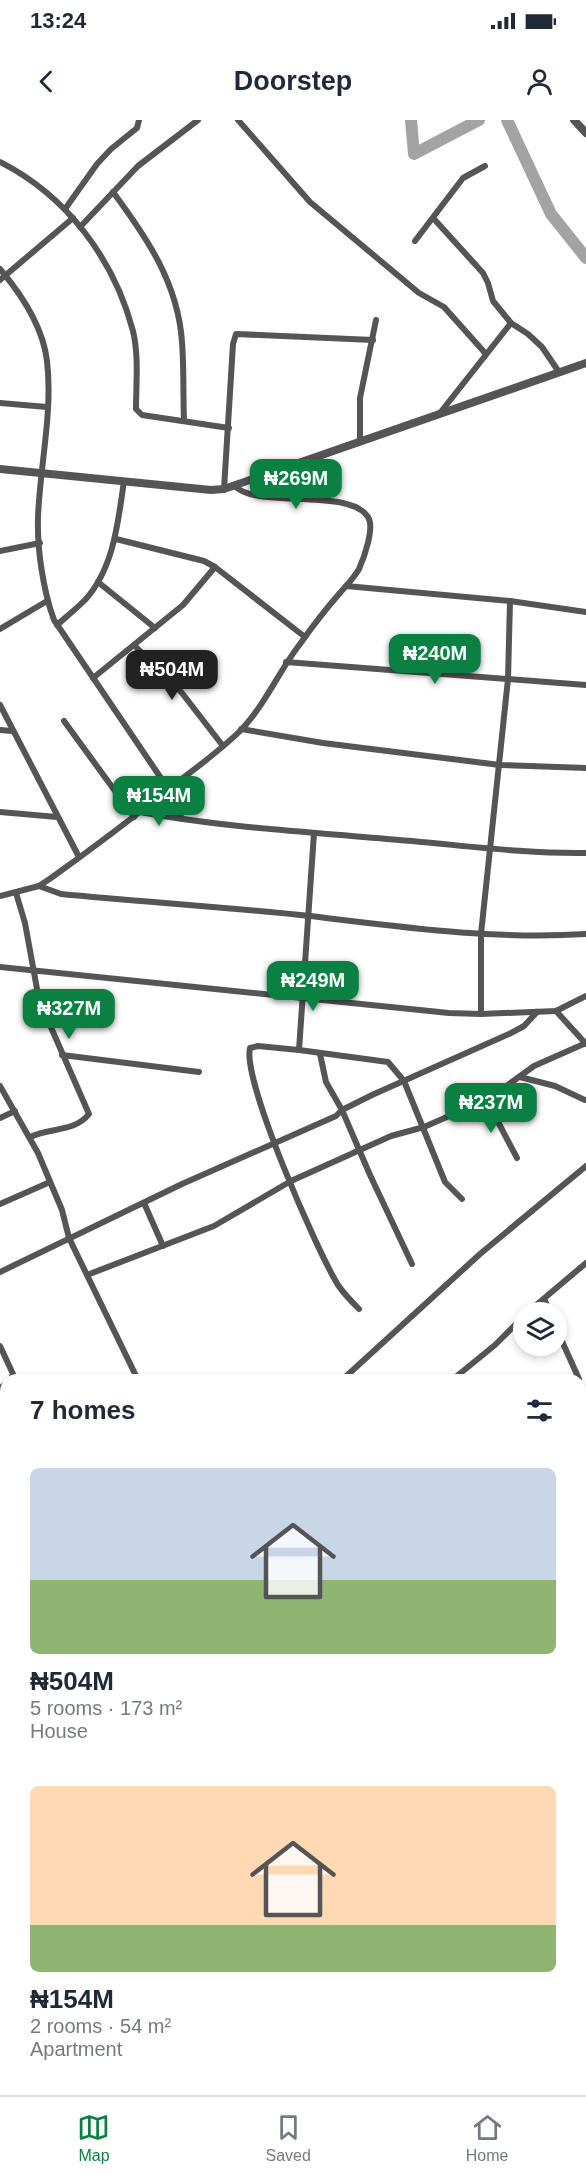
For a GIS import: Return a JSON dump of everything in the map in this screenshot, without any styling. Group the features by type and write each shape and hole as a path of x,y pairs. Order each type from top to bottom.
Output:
{"street":[{"path":"65,209 97,164 137,128 138,120"},
{"path":"80,227 138,166 198,120"},
{"path":"238,120 310,202 419,293 444,307 486,354"},
{"path":"574,120 586,133"},
{"path":"0,162 36,184 65,209 109,269 133,332 136,352 137,413 229,428"},
{"path":"415,241 434,219 462,178 484,166"},
{"path":"113,192 148,240 167,279 182,340 184,421"},
{"path":"3,278 73,218"},
{"path":"434,219 483,273 493,301 511,323 542,347 559,372"},
{"path":"0,269 3,278 24,300 43,342 47,361 47,407 38,518 47,600 57,625 169,790 182,819"},
{"path":"360,442 360,398 376,320"},
{"path":"439,414 511,323"},
{"path":"224,489 233,344 236,334 373,340"},
{"path":"0,469 211,490 224,489 586,363"},
{"path":"0,403 47,407"},
{"path":"57,625 86,599 98,582 116,539 124,482"},
{"path":"0,896 39,886 134,817 223,746 261,705 286,662 356,574 363,559 371,521 366,513 352,506 323,500 251,495 240,492 235,486"},
{"path":"116,539 204,561 215,567 305,637"},
{"path":"0,551 40,543"},
{"path":"93,678 183,605 215,567"},
{"path":"98,582 155,628"},
{"path":"346,586 510,601 586,612"},
{"path":"0,629 47,600"},
{"path":"481,1014 481,934 508,679 510,601"},
{"path":"134,645 182,693 223,746"},
{"path":"286,662 586,685"},
{"path":"0,705 79,858"},
{"path":"64,721 134,817"},
{"path":"241,729 323,743 500,765 586,768"},
{"path":"0,730 12,731"},
{"path":"0,812 57,817"},
{"path":"140,812 182,819 314,833 586,854"},
{"path":"298,1050 314,833"},
{"path":"39,886 61,894 481,934 543,936 586,934"},
{"path":"16,893 26,923 39,1000 89,1114 72,1126 45,1131 30,1137"},
{"path":"0,967 398,1010 481,1014 556,1011 586,996"},
{"path":"87,1275 224,1221 233,1213 291,1181 358,1150 392,1136 424,1127 486,1099 546,1060 586,1043 556,1011"},
{"path":"0,1272 182,1184 276,1144 336,1116 342,1110 509,1034 524,1026 537,1012"},
{"path":"359,1309 343,1292 333,1276 291,1181 255,1091 249,1051 258,1046 388,1062 404,1081 445,1182 462,1199"},
{"path":"320,1054 326,1082 342,1110 358,1150 412,1264"},
{"path":"62,1055 199,1072"},
{"path":"520,1077 555,1086 585,1100"},
{"path":"0,1086 30,1137 62,1210 69,1238 135,1374"},
{"path":"486,1099 517,1158"},
{"path":"0,1118 15,1111"},
{"path":"349,1374 480,1254 586,1166"},
{"path":"0,1204 50,1182"},
{"path":"144,1203 163,1246"},
{"path":"540,1302 586,1263"},
{"path":"459,1374 513,1327"},
{"path":"0,1346 13,1374"},
{"path":"567,1354 575,1374"}],"waterway":[{"path":"411,120 414,154 479,120"},
{"path":"507,120 551,214 586,258"}]}
